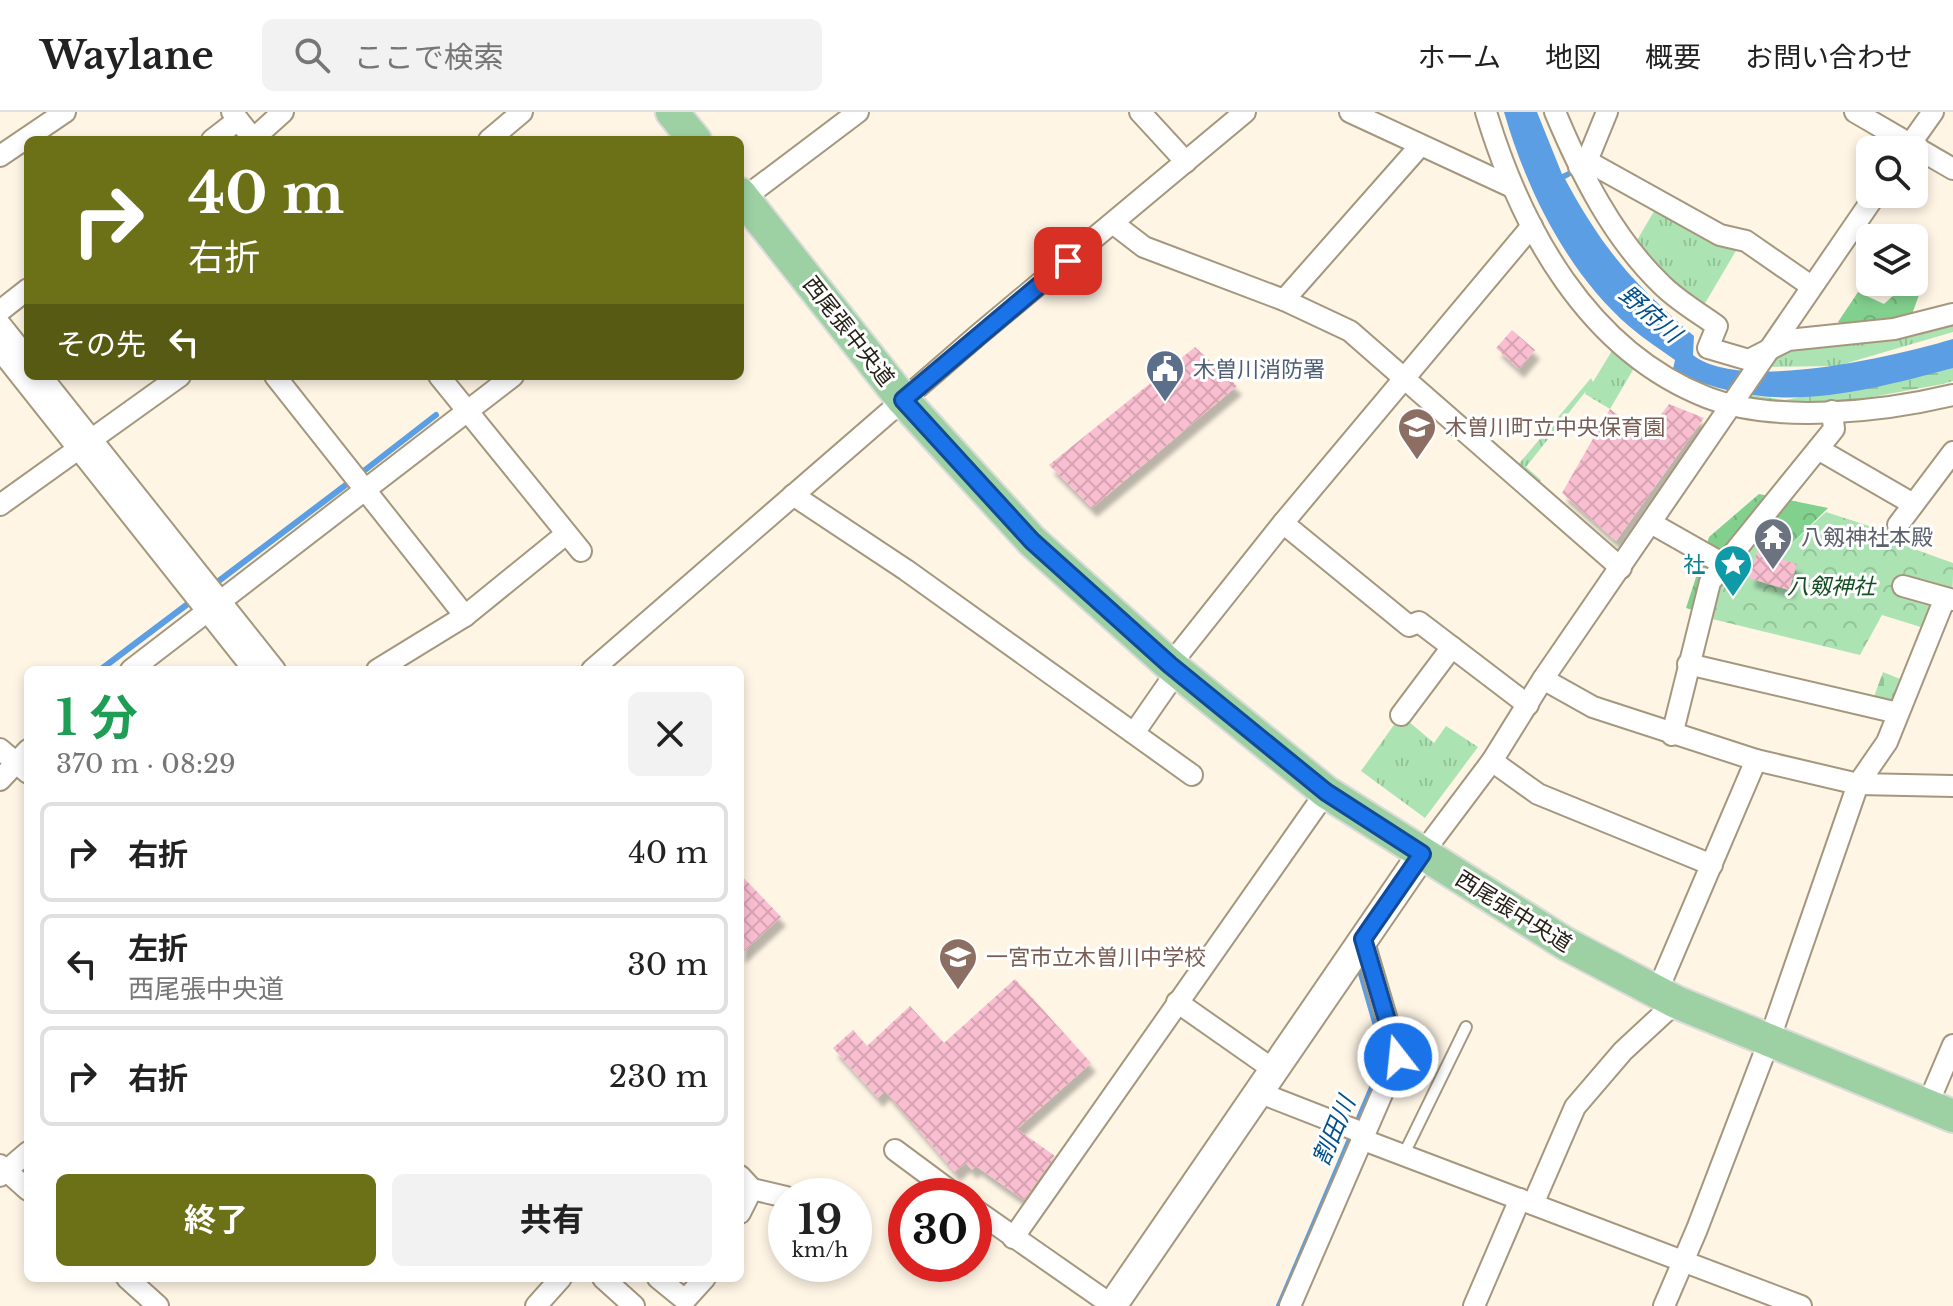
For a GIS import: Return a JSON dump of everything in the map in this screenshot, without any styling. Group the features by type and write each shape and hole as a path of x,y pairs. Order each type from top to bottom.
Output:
{"main road":[{"path":"672,112 692,136"},
{"name":"西尾張中央道","path":"744,202 903,400 1032,541 1174,668 1326,792 1566,944 1666,997 1940,1111"}],"street":[{"path":"30,136 65,112"},
{"path":"258,136 283,112"},
{"path":"494,136 522,112"},
{"path":"744,196 858,112"},
{"path":"1140,112 1186,162"},
{"path":"597,666 903,400 1245,112"},
{"path":"1350,112 1419,147 1512,187"},
{"path":"1486,112 1512,187 1564,281 1590,316 1633,355 1705,397 1832,411 1909,405 1943,397 1953,416"},
{"path":"1555,112 1632,253 1664,287 1717,326 1708,348 1749,360 1769,347 1788,340 1894,329 1953,314"},
{"path":"1583,164 1607,112"},
{"path":"1855,112 1890,136"},
{"path":"1916,136 1933,112"},
{"path":"216,136 235,116 251,136"},
{"path":"0,156 24,140"},
{"path":"1284,300 1419,147"},
{"path":"1928,157 1953,169"},
{"path":"1583,164 1720,235 1746,241 1811,286"},
{"path":"992,1222 1112,1306 1422,854 1492,761 1543,679 1866,208"},
{"path":"1114,224 1144,247 1284,300 1350,331 1621,568"},
{"path":"1134,733 1174,668 1283,523 1532,226"},
{"path":"0,311 24,292"},
{"path":"0,324 24,354"},
{"path":"0,350 24,376"},
{"path":"27,380 86,444 214,607 251,666"},
{"path":"44,380 86,444"},
{"path":"0,505 174,380"},
{"path":"278,380 465,616"},
{"path":"442,380 581,551"},
{"path":"136,666 508,380"},
{"path":"1672,735 1710,582 1834,429 1832,411"},
{"path":"1818,449 1913,504"},
{"path":"1898,525 1953,452"},
{"path":"793,495 906,570 1192,775"},
{"path":"1283,523 1409,626 1419,622 1528,705"},
{"path":"1651,523 1725,565"},
{"path":"384,666 465,616 566,534"},
{"path":"1664,1306 1769,1041 1858,784 1887,742 1949,599 1903,586"},
{"path":"214,607 271,666"},
{"path":"1401,715 1452,647"},
{"path":"1688,664 1898,713"},
{"path":"1543,679 1593,707 1756,760 1858,784 1953,786"},
{"path":"0,780 18,758"},
{"path":"1474,1306 1575,1107 1666,997 1712,865 1756,760"},
{"path":"1492,761 1538,794 1712,865"},
{"path":"1013,1238 1326,792"},
{"path":"1290,1306 1358,1132 1398,1057 1363,939"},
{"path":"1177,1002 1266,1081 1403,1156 1801,1306"},
{"path":"1940,1111 1953,1045"},
{"path":"895,1150 933,1178"},
{"path":"24,1155 2,1171 24,1187"},
{"path":"746,1183 768,1191"},
{"path":"131,1282 158,1306"},
{"path":"536,1306 557,1282"},
{"path":"607,1282 634,1306"},
{"path":"663,1282 685,1300 701,1282"}],"lane":[{"path":"1403,1156 1466,1027"}],"green space":[{"path":"1660,201 1737,249 1704,305 1669,284 1636,242"},
{"path":"1856,295 1884,304 1893,296 1919,296 1908,325 1856,333 1838,322"},
{"path":"1953,312 1953,332 1837,366 1766,367 1773,345"},
{"path":"1613,349 1637,363 1610,409 1585,394 1586,391 1526,467 1541,480 1537,484 1517,466 1591,378 1593,382"},
{"path":"1953,367 1953,381 1943,384 1823,406 1741,400 1745,394 1785,400"},
{"path":"1759,494 1828,508 1786,549 1747,539 1702,613 1686,608 1709,537"},
{"name":"八剱神社","path":"1826,512 1894,534 1895,542 1953,563 1952,595 1942,615 1927,629 1882,615 1860,655 1708,618 1717,585 1754,542 1786,549"},
{"path":"1883,672 1910,683 1898,713 1872,702"},
{"path":"1401,715 1434,743 1446,726 1478,747 1425,818 1361,771"}],"water":[{"name":"野府川","path":"1504,112 1537,112 1562,174 1575,168 1576,173 1565,179 1593,226 1621,265 1694,336 1693,355 1716,366 1746,371 1781,371 1858,362 1953,339 1953,368 1849,392 1781,397 1747,394 1713,386 1679,373 1673,369 1675,360 1635,331 1608,306 1569,256 1537,200"}],"building":[{"path":"1512,330 1535,350 1519,369 1496,348"},
{"path":"1195,347 1237,386 1092,508 1049,465"},
{"path":"1669,404 1704,418 1616,541 1562,493 1610,409 1645,436"},
{"name":"八剱神社本殿","path":"1757,552 1797,564 1789,590 1749,578"},
{"path":"744,878 781,917 744,951"},
{"path":"1015,979 1091,1063 1017,1129 1055,1156 1024,1200 976,1166 972,1170 966,1163 955,1172 885,1091 878,1098 833,1048 853,1030 867,1046 910,1006 944,1043"}],"waterway":[{"path":"365,470 436,415"},
{"path":"216,583 351,481"},
{"path":"105,666 189,603"},
{"name":"割田川","path":"1279,1306 1385,1057 1359,967"}],"place":[{"name":"木曽川消防署","path":"1165,403"},
{"name":"木曽川町立中央保育園","path":"1417,461"},
{"name":"八剱神社本殿","path":"1773,571"},
{"name":"社","path":"1733,598"},
{"name":"一宮市立木曽川中学校","path":"958,991"}],"route":[{"path":"1068,261 903,400 1032,541 1170,665 1326,792 1422,854 1363,939 1398,1057"}]}
